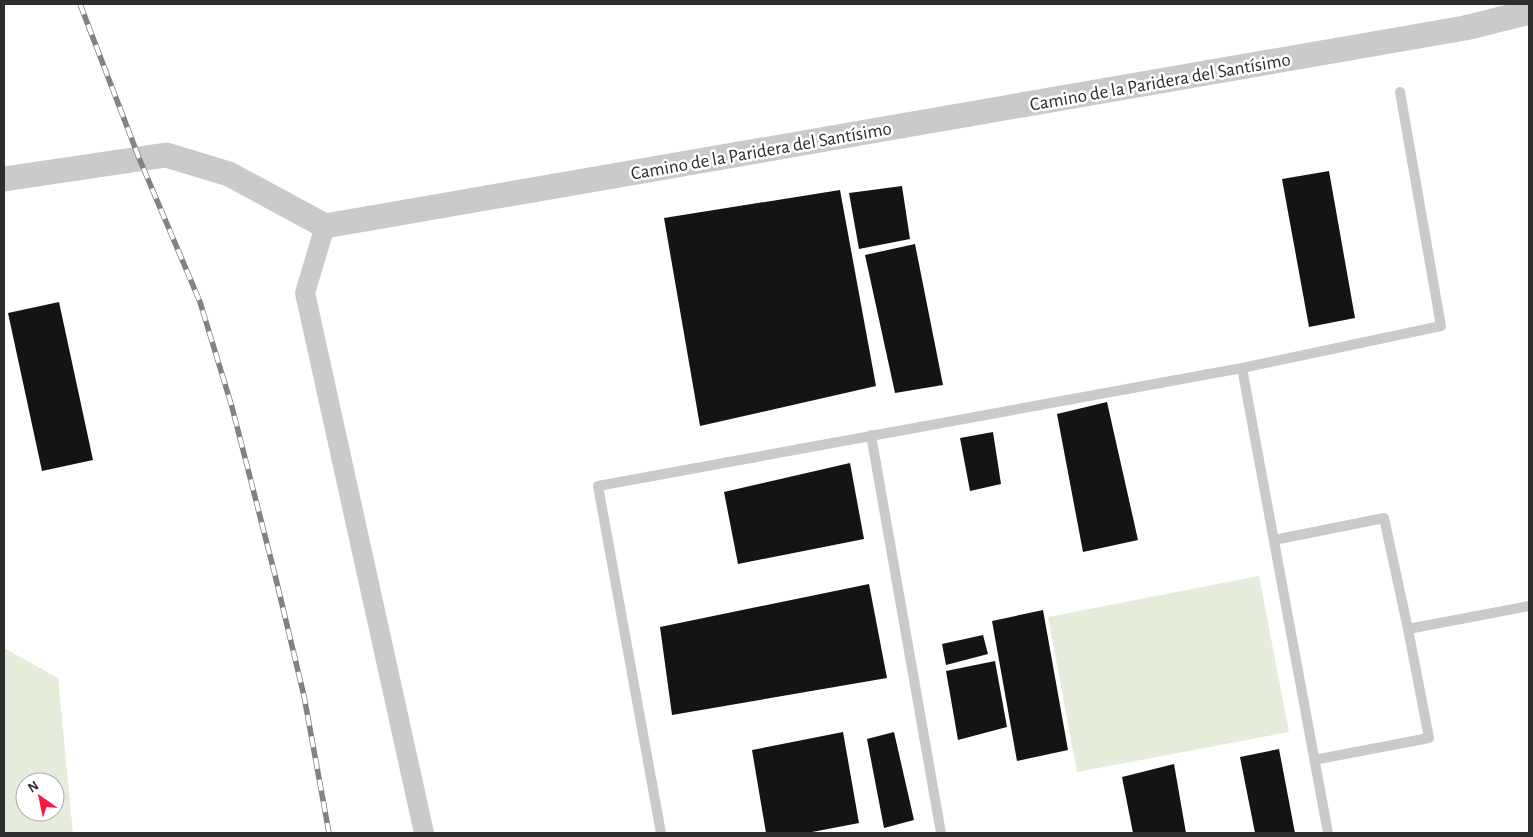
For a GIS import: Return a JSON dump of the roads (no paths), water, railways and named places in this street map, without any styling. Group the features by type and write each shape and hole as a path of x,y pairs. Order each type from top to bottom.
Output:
{"street":[{"name":"Camino de la Paridera del Santísimo","path":"326,226 1465,28 1529,12"},
{"path":"4,179 166,155 229,174 326,226 305,292 424,833"}],"lane":[{"path":"661,833 598,486 1242,368 1441,326 1400,92"},
{"path":"1242,368 1328,833"},
{"path":"871,435 941,833"},
{"path":"1274,540 1384,518 1429,738 1314,760"},
{"path":"1408,629 1529,606"}],"railway":[{"path":"80,4 139,158 200,302 232,407 304,696 329,833"}]}
